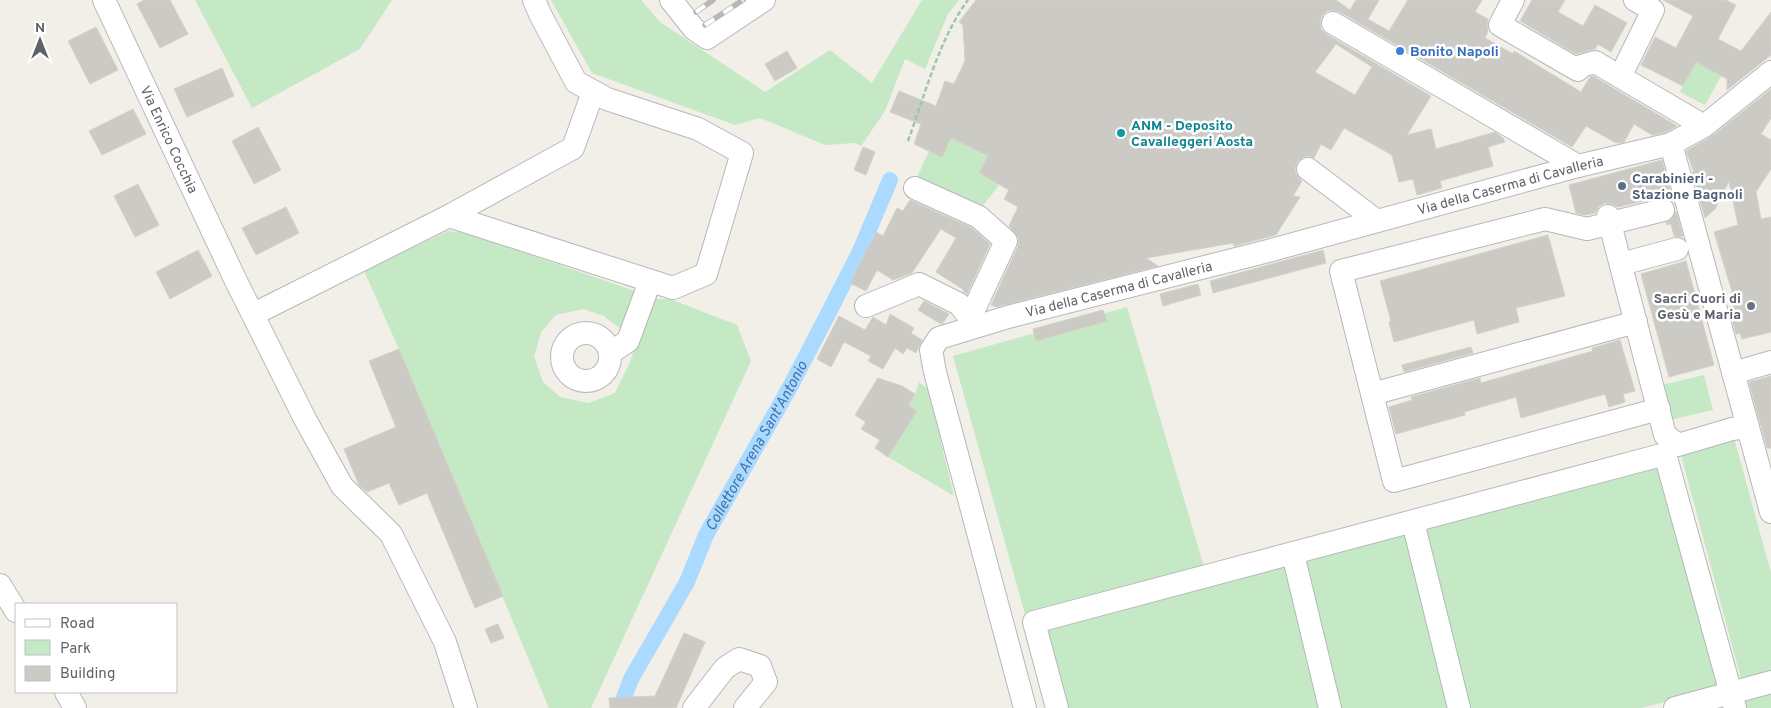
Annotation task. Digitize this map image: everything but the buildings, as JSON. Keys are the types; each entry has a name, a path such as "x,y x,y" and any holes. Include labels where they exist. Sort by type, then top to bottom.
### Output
{"street":[{"name":"Via Enrico Cocchia","path":"104,0 235,279 305,419 342,486 391,534 444,642 466,708"},
{"path":"449,216 673,288 706,274 742,153 698,129 607,99 576,82 534,0"},
{"path":"671,0 694,29 708,38 764,0"},
{"path":"1513,0 1500,26 1578,70 1581,66 1595,62 1704,126"},
{"path":"1626,65 1653,10 1635,0"},
{"path":"1333,24 1578,166"},
{"name":"Via della Caserma di Cavalleria","path":"1025,708 935,372 931,350 939,338 973,322 1268,251 1578,166 1671,144 1704,126 1771,72"},
{"path":"254,314 449,216 573,148 594,92"},
{"path":"1671,144 1771,512"},
{"path":"1308,169 1377,221"},
{"path":"866,306 919,284 959,304 973,322 1006,241 978,217 915,188"},
{"path":"1658,409 1394,481 1341,271 1545,220 1587,229 1609,220 1663,210"},
{"path":"1609,220 1666,435 1678,445 1732,429 1748,427"},
{"path":"1620,264 1677,249"},
{"path":"610,353 628,341 650,281"},
{"path":"1372,394 1636,322"},
{"path":"1733,373 1771,362"},
{"path":"1057,708 1034,622 1666,454 1733,700"},
{"path":"1413,522 1459,708"},
{"path":"1293,554 1330,708"},
{"path":"0,585 15,609"},
{"path":"694,708 725,668 740,659 760,666 766,682 745,708"},
{"path":"1675,708 1733,700 1771,682"},
{"path":"67,693 75,708"}],"path":[{"path":"908,140 956,15 968,0"}],"green space":[{"path":"195,0 392,0 360,49 252,108"},
{"path":"551,0 641,0 660,22 765,92 830,50 872,83 922,0 959,0 948,14 925,69 905,59 885,111 861,146 855,143 825,145 760,118 735,125 592,73"},
{"path":"1696,62 1721,76 1705,105 1680,92"},
{"path":"951,138 990,158 979,173 999,185 978,212 915,182 929,151 942,156"},
{"path":"448,231 467,233 638,292 626,333 604,316 584,309 556,315 541,332 534,357 543,382 560,397 589,403 615,393 630,362 645,318 656,299 670,299 737,325 751,361 591,708 549,708 399,349 364,271"},
{"path":"1127,307 1205,570 1026,618 953,356"},
{"path":"1704,375 1713,410 1670,420 1662,385"},
{"path":"919,382 928,389 954,496 888,457 917,411 908,405 915,394"},
{"path":"1734,438 1771,573 1771,671 1741,679 1680,451"},
{"path":"1662,467 1720,687 1642,708 1064,708 1044,628"},
{"path":"1771,693 1771,708 1746,708 1744,700"}],"waterway":[{"name":"Collettore Arena Sant'Antonio","path":"620,708 631,679 687,582 706,535 790,387 828,314 860,251 890,180"}],"railway":[{"path":"696,12 713,0"},
{"path":"705,25 743,0"}],"place":[{"name":"Bonito Napoli","path":"1400,51"},
{"name":"ANM - Deposito Cavalleggeri Aosta","path":"1121,133"},
{"name":"Carabinieri - Stazione Bagnoli","path":"1622,186"},
{"name":"Sacri Cuori di Gesù e Maria","path":"1751,306"}]}
